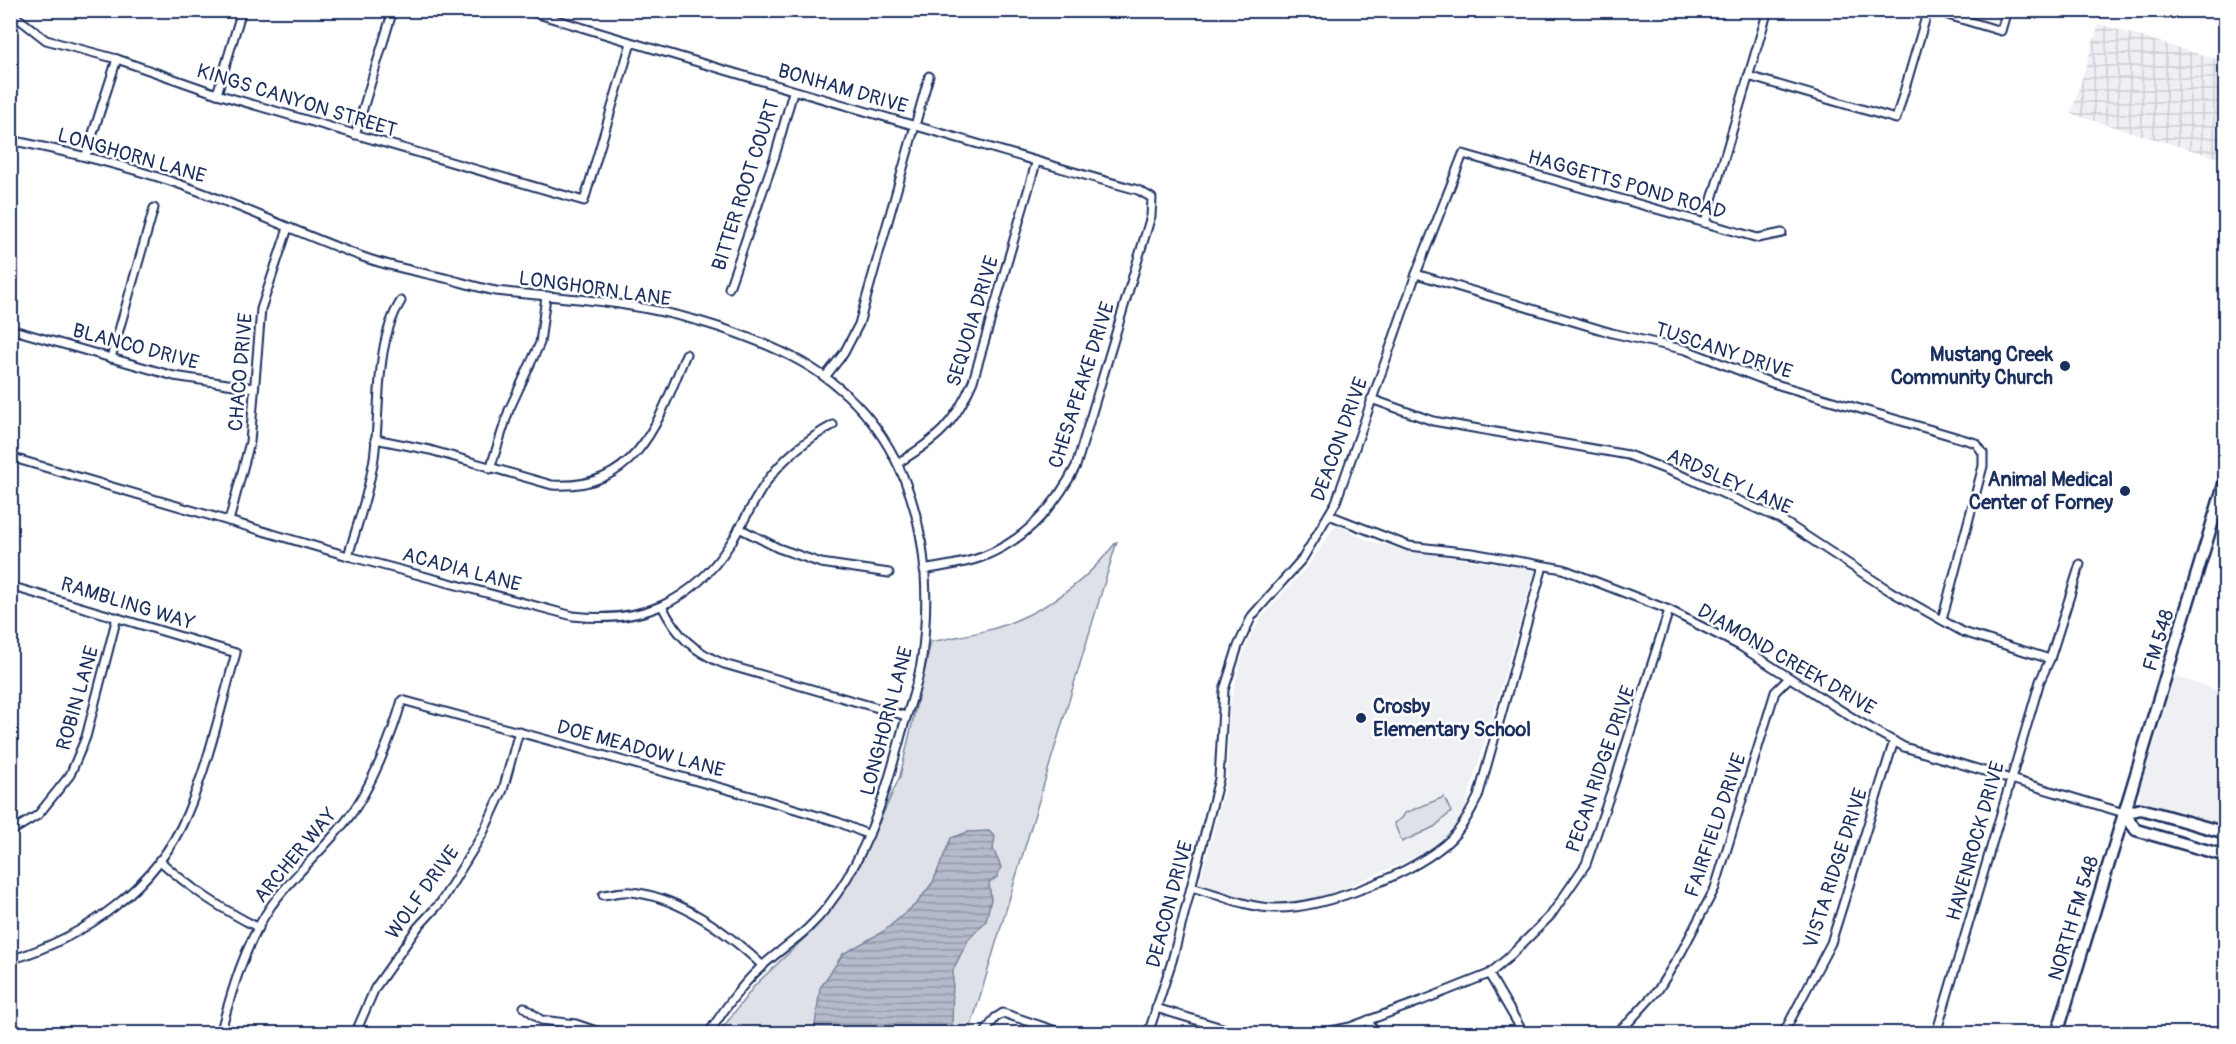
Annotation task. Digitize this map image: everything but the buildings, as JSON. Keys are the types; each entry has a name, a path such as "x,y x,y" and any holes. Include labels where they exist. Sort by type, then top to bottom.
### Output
{"main road":[{"name":"FM 548","path":"2124,813 2226,478"},
{"path":"2226,833 2141,809 2124,813 2136,830 2226,856"},
{"name":"NORTH FM 548","path":"2057,1034 2124,813"}],"street":[{"path":"217,94 242,10"},
{"path":"355,135 393,10"},
{"name":"BONHAM DRIVE","path":"525,10 793,92 917,126 1036,163 1138,190 1152,198"},
{"path":"1705,223 1768,10"},
{"path":"1748,76 1896,119 1930,10 2001,31 2007,10"},
{"name":"KINGS CANYON STREET","path":"10,12 46,40 117,59 217,94 584,201 631,43"},
{"path":"86,155 117,59"},
{"path":"825,377 844,353 859,324 930,76"},
{"name":"BITTER ROOT COURT","path":"729,288 776,156 793,92"},
{"name":"LONGHORN LANE","path":"10,140 86,155 167,180 229,202 367,259 491,290 627,305 701,323 779,350 825,377 866,414 898,462 914,505 921,539 926,600 922,660 886,793 869,835 846,881 810,927 763,966 735,996 708,1034"},
{"name":"HAGGETTS POND ROAD","path":"1463,154 1758,238 1782,233"},
{"name":"DEACON DRIVE","path":"1148,1034 1172,961 1219,779 1224,690 1238,646 1252,616 1303,558 1336,502 1416,274 1463,154"},
{"name":"SEQUOIA DRIVE","path":"898,462 942,433 964,401 973,381 1036,163"},
{"name":"CHESAPEAKE DRIVE","path":"924,570 982,557 1007,544 1047,513 1064,491 1076,466 1083,443 1151,216 1152,198"},
{"path":"111,358 154,208"},
{"name":"CHACO DRIVE","path":"229,521 248,450 263,301 288,228"},
{"name":"TUSCANY DRIVE","path":"1416,274 1612,333 1686,350 1772,383 1976,443 1983,453 1983,466 1942,620"},
{"path":"490,469 509,410 540,343 546,296"},
{"path":"348,556 367,492 375,439 384,342 393,313 400,301"},
{"name":"BLANCO DRIVE","path":"10,329 186,379 254,388"},
{"path":"375,439 430,450 533,481 570,486 593,480 615,471 636,455 659,420 686,354"},
{"name":"ARDSLEY LANE","path":"1371,399 1433,421 1628,456 1688,478 1780,519 1890,591 1963,632 2050,659"},
{"name":"ACADIA LANE","path":"10,457 348,556 573,616 612,617 650,611 674,601 703,578 717,563 770,478 802,444 833,425"},
{"name":"DIAMOND CREEK DRIVE","path":"1329,515 1409,546 1472,553 1563,569 1669,610 1740,646 1904,747 2124,813"},
{"path":"740,528 778,548 821,563 889,573"},
{"name":"HAVENROCK DRIVE","path":"1936,1034 2040,681 2050,659 2080,564"},
{"path":"1191,886 1272,908 1316,904 1387,878 1427,858 1450,840 1466,821 1478,797 1543,566"},
{"name":"RAMBLING WAY","path":"10,586 236,653 205,764 186,815 170,846 159,860"},
{"path":"662,606 680,636 698,651 718,662 906,716"},
{"name":"PECAN RIDGE DRIVE","path":"1317,1034 1350,1027 1489,974 1551,915 1586,864 1669,610"},
{"name":"ROBIN LANE","path":"10,832 38,815 70,776 86,737 117,617"},
{"name":"FAIRFIELD DRIVE","path":"1614,1034 1629,1022 1658,990 1682,951 1715,888 1775,692 1789,678"},
{"name":"DOE MEADOW LANE","path":"402,700 772,802 838,822 869,835"},
{"name":"ARCHER WAY","path":"220,1034 246,952 259,928 271,907 350,816 374,773 402,700"},
{"name":"WOLF DRIVE","path":"355,1034 375,988 418,927 441,902 482,836 503,789 519,732"},
{"name":"VISTA RIDGE DRIVE","path":"1783,1034 1831,944 1894,741"},
{"path":"10,960 41,951 102,918 144,880 159,860 187,885 220,908 259,928"},
{"path":"603,895 630,892 665,900 718,928 740,944 763,966"},
{"path":"1489,974 1524,1034"},
{"path":"524,1007 541,1020 576,1024 605,1034"},
{"path":"1156,1008 1242,1034"},
{"path":"984,1034 995,1018 1003,1014 1065,1034"},
{"path":"1368,1020 1375,1034"}],"shaded area":[{"path":"2099,24 2225,62 2225,160 2071,114"},
{"name":"Crosby Elementary School","path":"1335,526 1340,526 1367,540 1404,550 1535,570 1464,812 1449,834 1424,854 1325,896 1301,903 1285,905 1265,903 1199,886 1227,780 1230,704 1250,637 1262,617 1310,563"},
{"path":"1117,541 969,1033 718,1034 755,985 812,931 839,897 861,863 900,776 931,642 992,629 1042,607 1083,578"},
{"path":"2175,676 2225,693 2225,827 2140,800 2140,788"},
{"path":"1444,797 1451,812 1434,827 1402,842 1394,823 1405,813"}],"water":[{"path":"989,831 995,837 993,849 1001,867 997,877 989,883 991,899 986,921 968,940 953,970 952,1033 814,1033 820,988 843,954 884,931 917,903 933,882 951,838 968,832"}],"place":[{"name":"Mustang Creek Community Church","path":"2065,366"},
{"name":"Animal Medical Center of Forney","path":"2125,491"},
{"name":"Crosby Elementary School","path":"1361,718"}]}
